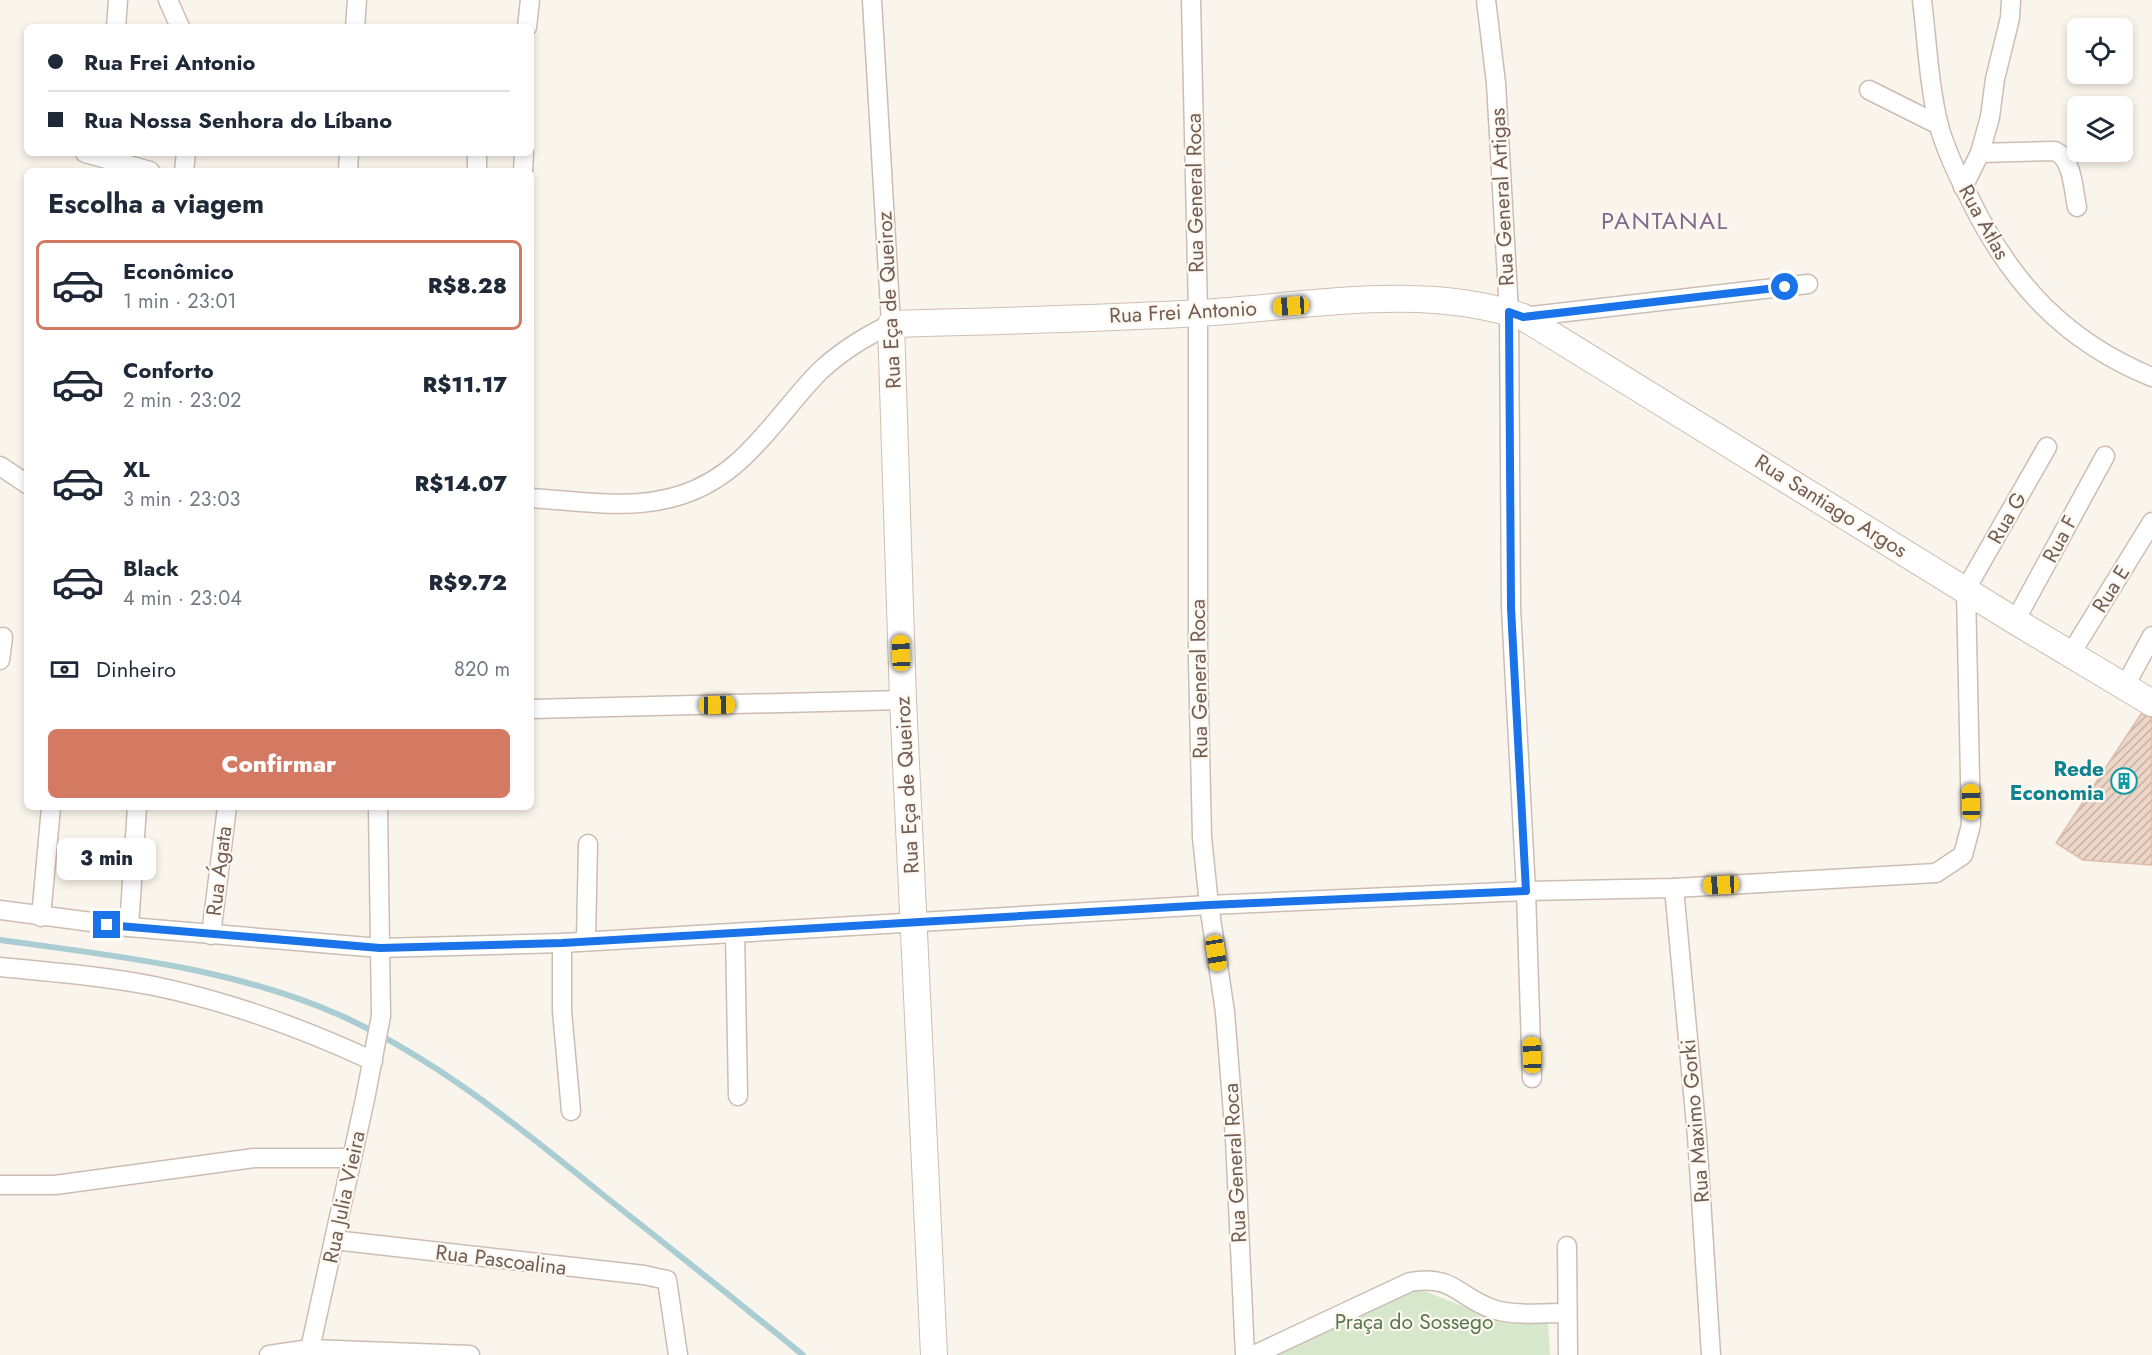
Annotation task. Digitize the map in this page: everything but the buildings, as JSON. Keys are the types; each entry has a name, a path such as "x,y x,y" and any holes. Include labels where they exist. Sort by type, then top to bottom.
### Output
{"street":[{"path":"117,24 118,0"},
{"path":"168,0 179,24"},
{"path":"355,24 357,0"},
{"path":"526,24 530,0"},
{"name":"Rua Eça de Queiroz","path":"872,0 891,324 903,700 934,1355"},
{"name":"Rua General Roca","path":"1191,0 1198,313 1198,660 1202,837 1209,905 1225,1012 1235,1138 1245,1355"},
{"name":"Rua General Artigas","path":"1486,0 1496,83 1516,314 1511,608 1526,891 1532,1078"},
{"name":"Rua Atlas","path":"1922,0 1939,125 1983,227 2014,274 2045,310 2094,349 2152,377"},
{"path":"1964,187 1980,153 1990,117 1995,79 2007,35 2011,0"},
{"path":"1869,90 1939,125"},
{"path":"1980,153 2055,151 2062,154 2067,161 2077,207"},
{"path":"96,156 139,168"},
{"name":"Rua Frei Antonio","path":"891,324 1198,313 1407,298 1462,303 1516,314 1808,284"},
{"name":"Rua Santiago Argos","path":"1516,314 2070,655 2152,703"},
{"path":"534,498 621,505 681,496 713,482 756,447 819,372 849,346 891,324"},
{"name":"Rua G","path":"1966,589 2048,447"},
{"name":"Rua F","path":"2015,621 2105,456"},
{"path":"0,466 24,482"},
{"name":"Rua E","path":"2070,655 2152,522"},
{"path":"0,910 129,927 380,948 562,943 1209,905 1526,891 1674,888 1936,873 1963,855 1971,825 1966,589"},
{"path":"2125,686 2152,636"},
{"path":"0,660 3,637"},
{"path":"534,709 903,700"},
{"path":"41,917 51,810"},
{"path":"129,927 138,810"},
{"name":"Rua Ágata","path":"211,935 227,810"},
{"path":"378,810 380,948"},
{"path":"586,940 588,844"},
{"name":"Rua Maximo Gorki","path":"1674,888 1697,1136 1712,1355"},
{"path":"735,933 738,1096"},
{"path":"562,943 562,1011 572,1111"},
{"name":"Rua Julia Vieira","path":"310,1349 375,1052 381,1016 380,948"},
{"path":"0,966 151,986 195,995 277,1019 375,1052"},
{"path":"0,1185 55,1185 254,1158 352,1158"},
{"name":"Rua Pascoalina","path":"334,1240 667,1280 678,1355"},
{"path":"1567,1246 1568,1355"},
{"path":"1254,1355 1410,1282 1431,1278 1444,1282 1480,1304 1497,1310 1567,1313"},
{"path":"269,1355 310,1349 470,1355"}],"green space":[{"name":"Praça do Sossego","path":"1414,1287 1475,1311 1548,1321 1550,1355 1268,1355"}],"waterway":[{"path":"0,940 131,958 218,975 303,1000 380,1035 448,1076 513,1123 803,1355"}],"place":[{"name":"Rede Economia","path":"2124,781"}],"district":[{"name":"PANTANAL","path":"1665,220"}],"route":[{"path":"107,925 380,948 562,943 1209,905 1526,891 1511,608 1509,312 1523,317 1785,287"}]}
